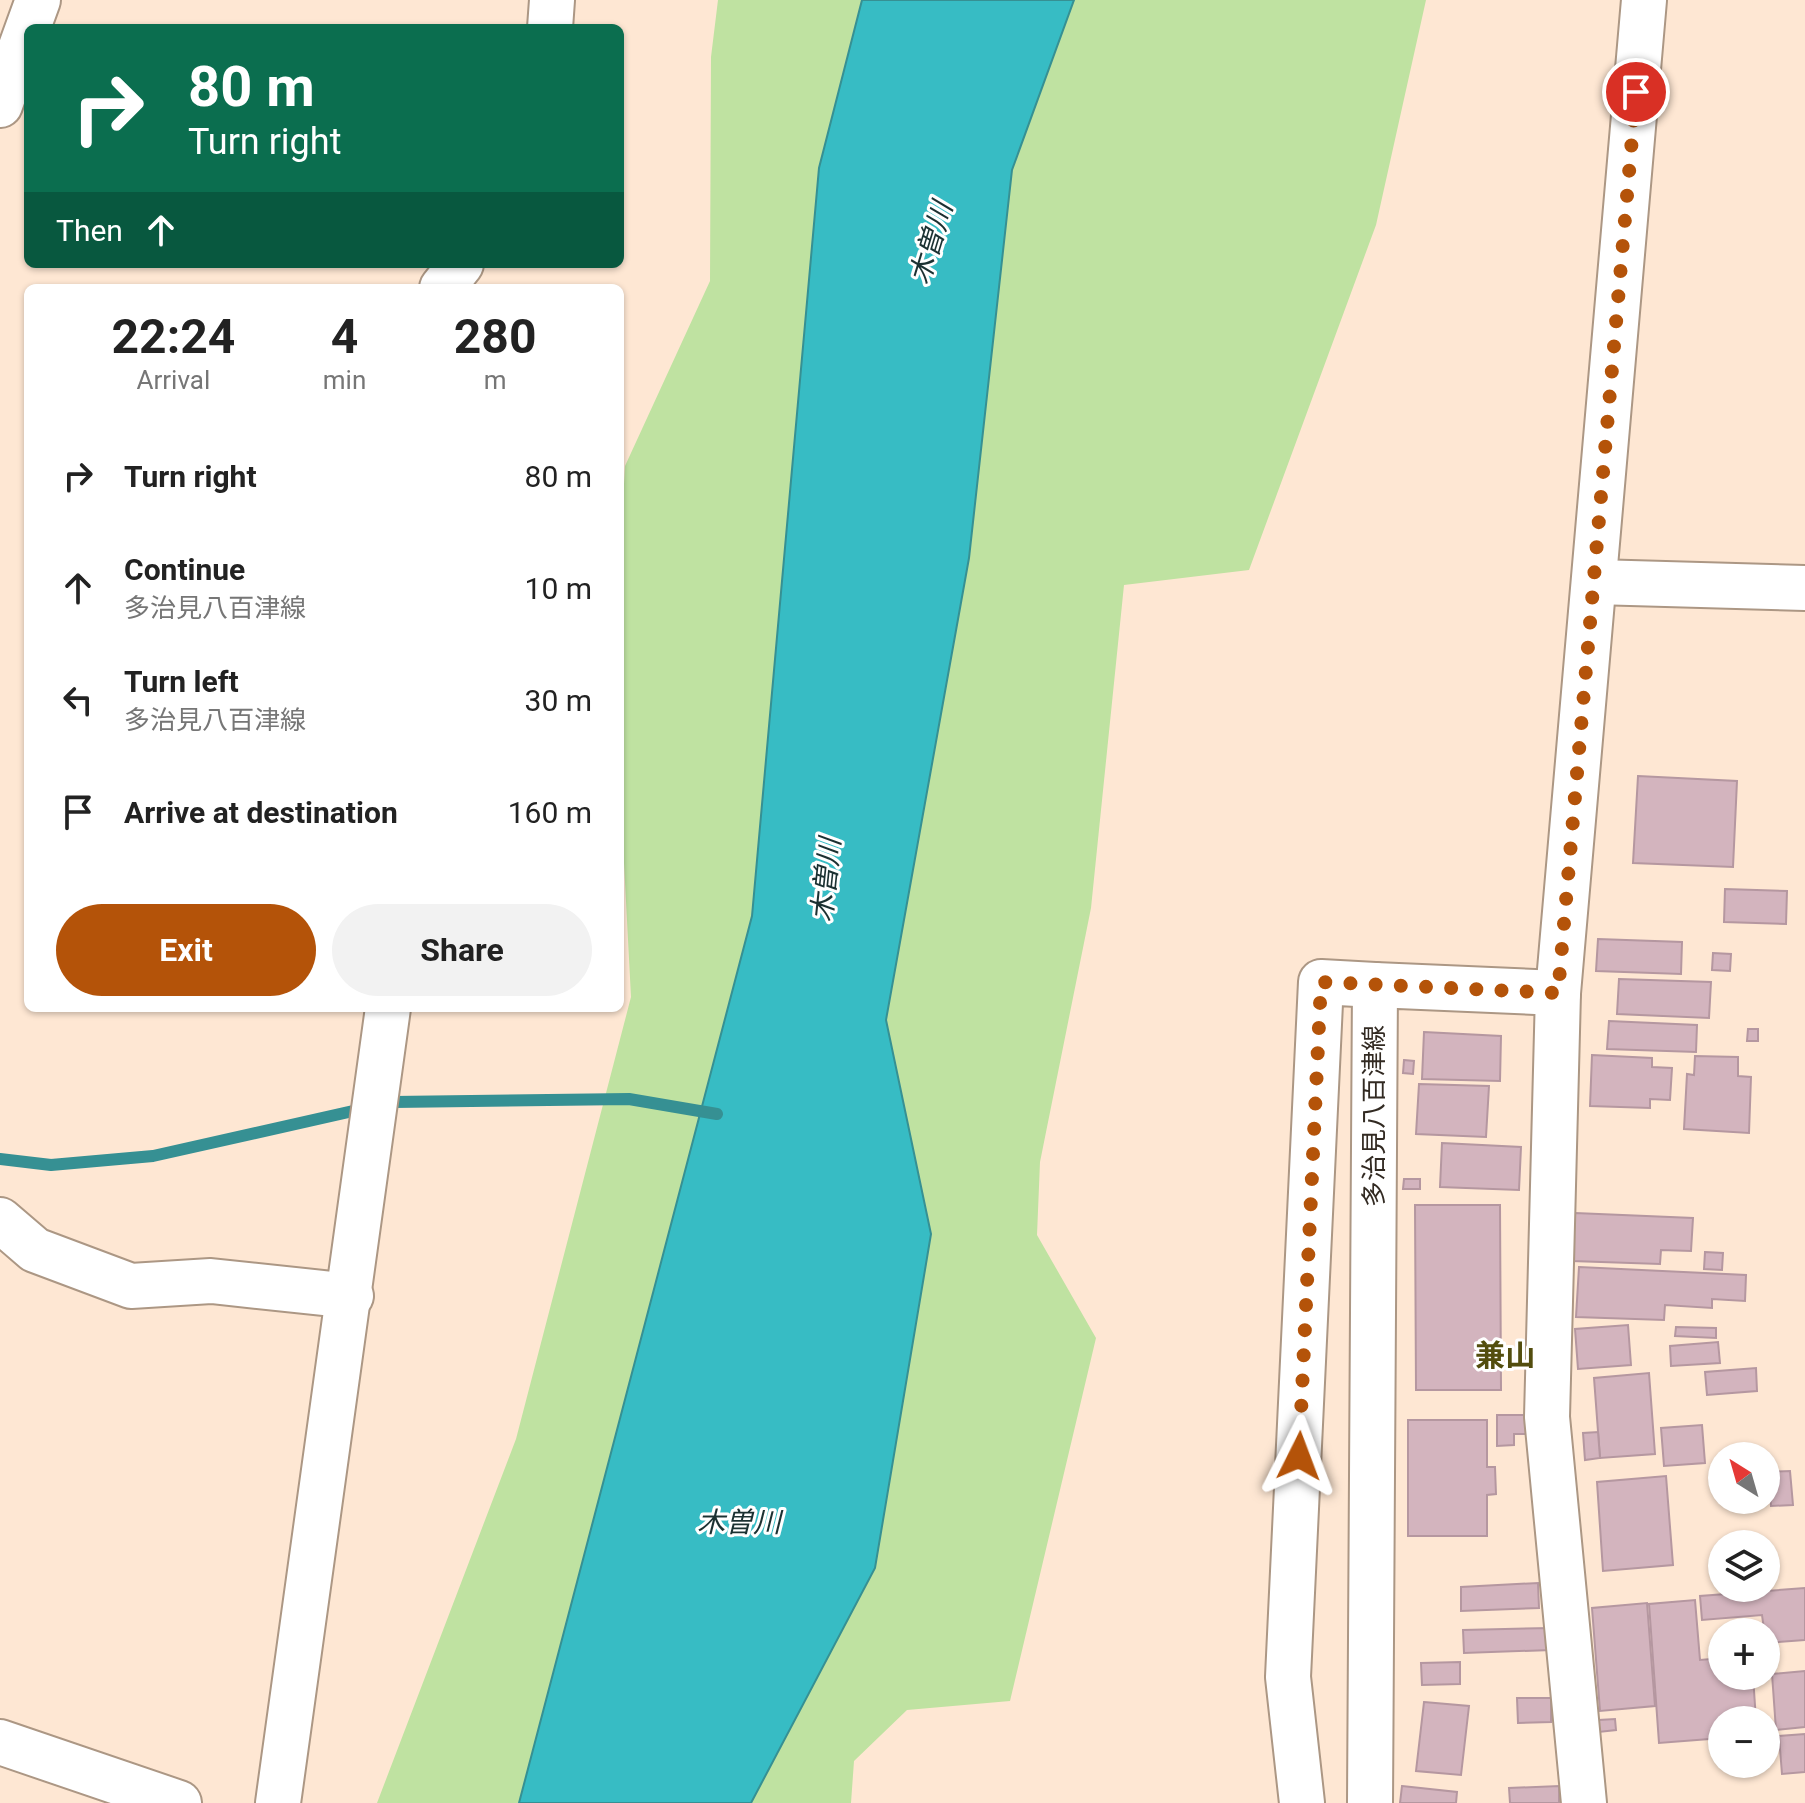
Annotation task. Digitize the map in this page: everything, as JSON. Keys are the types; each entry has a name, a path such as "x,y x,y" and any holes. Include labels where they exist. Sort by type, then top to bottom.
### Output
{"street":[{"path":"29,24 38,0"},
{"path":"550,24 552,0"},
{"path":"1584,1803 1547,1417 1558,993 1644,0"},
{"path":"0,105 24,39"},
{"path":"445,284 458,268"},
{"path":"1595,582 1805,588"},
{"path":"1302,1803 1288,1677 1321,982 1558,993"},
{"name":"多治見八百津線","path":"1370,1803 1375,985"},
{"path":"278,1803 351,1296 387,1012"},
{"path":"0,1220 35,1250 131,1286 211,1281 351,1296"},
{"path":"0,1742 179,1803"}],"green space":[{"path":"718,0 862,0 819,168 752,916 519,1803 377,1803 516,1439 631,997 624,863 625,466 710,281 711,57"},
{"path":"1074,0 1426,0 1376,225 1249,570 1124,585 1091,908 1040,1162 1037,1235 1096,1338 1010,1701 907,1710 854,1761 851,1803 751,1803 875,1568 931,1234 886,1020 969,558 1012,170"}],"water":[{"name":"木曽川","path":"862,0 1074,0 1012,170 969,558 886,1020 931,1234 875,1568 751,1803 519,1803 752,916 819,168"}],"building":[{"path":"1638,776 1737,781 1733,867 1633,863"},
{"path":"1725,889 1787,891 1786,924 1724,922"},
{"path":"1598,939 1682,942 1681,974 1596,971"},
{"path":"1713,953 1731,954 1730,971 1712,970"},
{"path":"1619,979 1711,982 1709,1018 1617,1014"},
{"path":"1609,1021 1697,1025 1696,1052 1607,1049"},
{"path":"1748,1029 1758,1029 1758,1041 1747,1041"},
{"path":"1424,1032 1501,1036 1500,1081 1422,1079"},
{"path":"1592,1055 1652,1058 1652,1067 1672,1068 1670,1100 1650,1099 1650,1108 1590,1106"},
{"path":"1695,1056 1738,1057 1738,1076 1751,1077 1749,1133 1684,1129 1687,1074 1694,1075"},
{"path":"1404,1060 1414,1061 1413,1074 1403,1073"},
{"path":"1419,1084 1489,1086 1486,1137 1416,1134"},
{"path":"1442,1143 1521,1147 1519,1190 1440,1187"},
{"path":"1404,1179 1420,1179 1420,1189 1403,1189"},
{"path":"1415,1205 1500,1205 1501,1390 1416,1390"},
{"path":"1575,1213 1693,1218 1691,1251 1661,1250 1660,1264 1572,1261"},
{"path":"1705,1252 1723,1253 1722,1270 1704,1269"},
{"path":"1579,1267 1746,1275 1745,1301 1712,1299 1712,1308 1665,1305 1664,1320 1576,1317"},
{"path":"1628,1325 1631,1365 1578,1369 1575,1329"},
{"path":"1676,1327 1716,1328 1716,1338 1675,1336"},
{"path":"1718,1342 1720,1363 1671,1366 1670,1346"},
{"path":"1756,1368 1757,1391 1707,1395 1705,1372"},
{"path":"1649,1373 1655,1454 1600,1458 1594,1378"},
{"path":"1497,1415 1526,1415 1526,1434 1514,1434 1514,1445 1497,1446"},
{"path":"1408,1420 1487,1420 1487,1467 1495,1467 1496,1494 1487,1495 1487,1536 1408,1536"},
{"path":"1702,1425 1705,1463 1664,1466 1661,1428"},
{"path":"1598,1432 1600,1458 1585,1460 1583,1433"},
{"path":"1780,1471 1790,1471 1793,1505 1780,1506"},
{"path":"1666,1476 1673,1565 1603,1571 1597,1482"},
{"path":"1538,1583 1539,1608 1461,1611 1461,1587"},
{"path":"1805,1588 1805,1640 1780,1642 1780,1618 1762,1618 1762,1615 1702,1620 1700,1596 1708,1595 1708,1602 1780,1602 1780,1590"},
{"path":"1695,1600 1700,1660 1708,1659 1708,1690 1754,1690 1755,1706 1708,1706 1708,1739 1659,1743 1649,1604"},
{"path":"1647,1603 1655,1706 1600,1711 1592,1608"},
{"path":"1550,1628 1551,1650 1464,1653 1463,1630"},
{"path":"1460,1662 1460,1684 1422,1685 1421,1663"},
{"path":"1805,1671 1805,1727 1780,1730 1780,1706 1774,1706 1773,1690 1780,1690 1780,1673"},
{"path":"1517,1698 1551,1698 1551,1722 1518,1723"},
{"path":"1424,1702 1469,1706 1461,1775 1416,1771"},
{"path":"1615,1719 1616,1730 1599,1732 1599,1720"},
{"path":"1805,1734 1805,1772 1782,1774 1780,1736"},
{"path":"1402,1786 1457,1792 1456,1803 1400,1803"},
{"path":"1559,1786 1559,1803 1510,1803 1509,1788"}],"waterway":[{"path":"0,1159 51,1165 153,1156 393,1102 629,1099 717,1114"}],"district":[{"name":"兼山","path":"1505,1355"}],"route":[{"path":"1299,1456 1321,982 1558,993 1636,92"}]}
